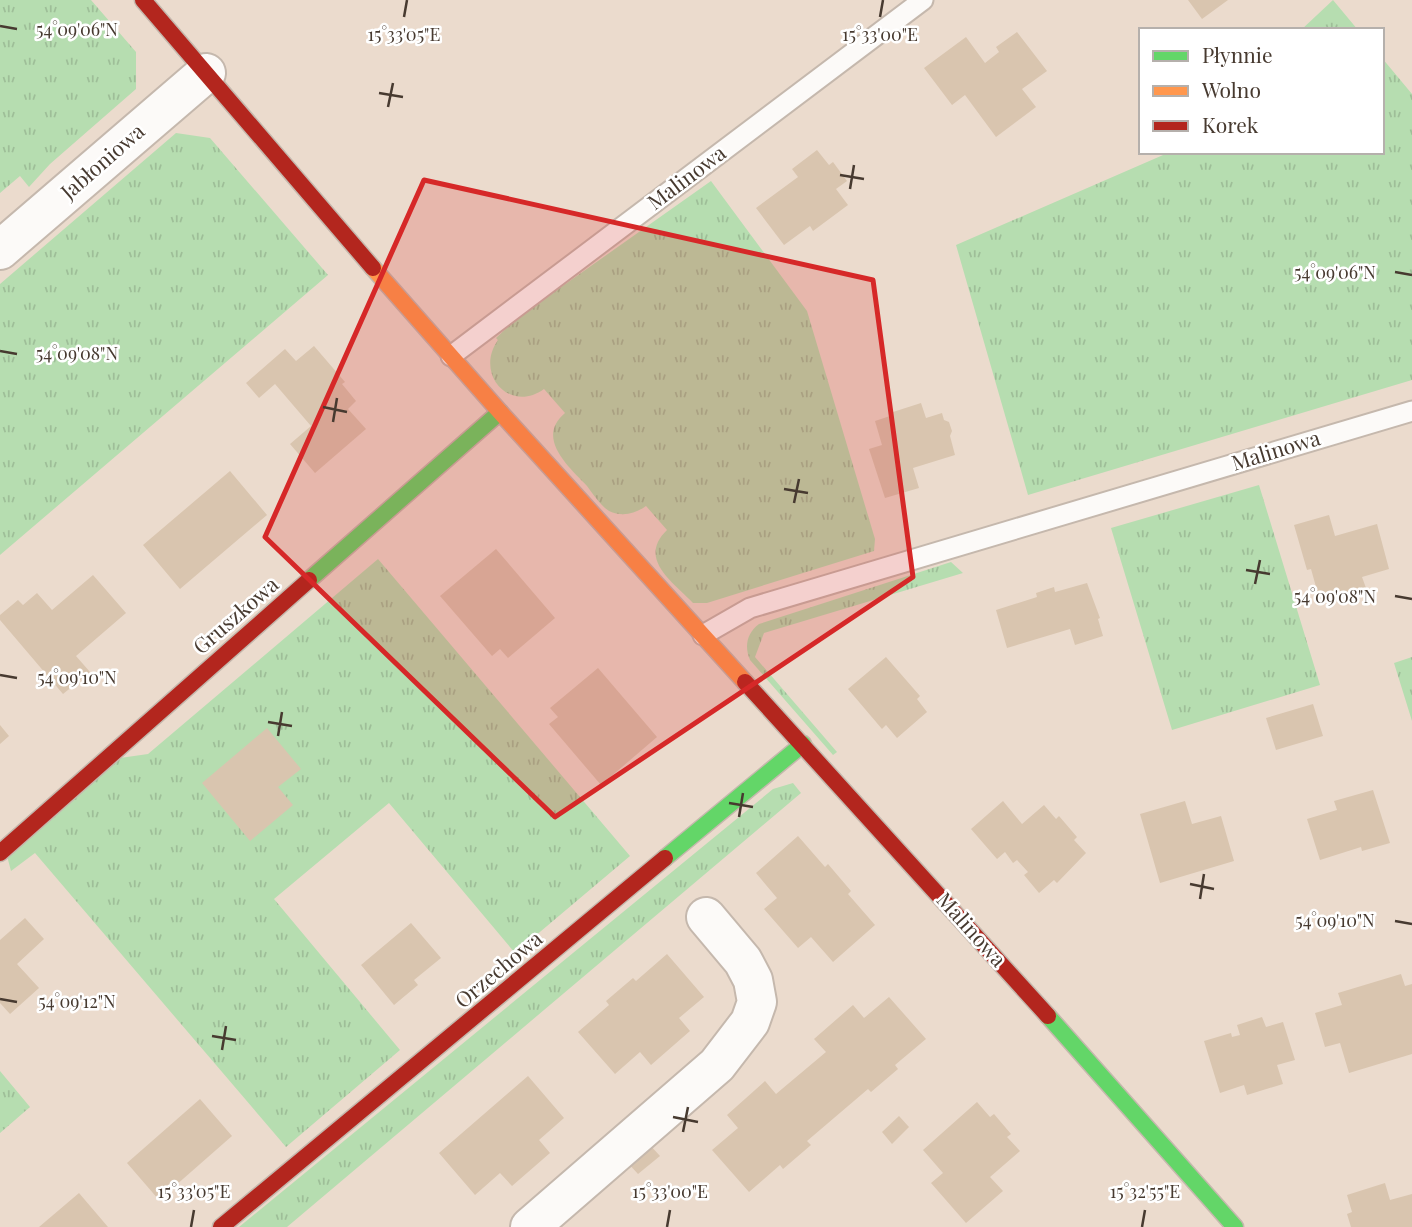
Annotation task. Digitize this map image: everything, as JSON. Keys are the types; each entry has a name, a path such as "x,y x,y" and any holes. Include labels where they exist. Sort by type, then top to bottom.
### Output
{"street":[{"name":"Malinowa","path":"143,0 500,412 1062,1031 1235,1227"},
{"name":"Jabłoniowa","path":"0,250 206,74"},
{"name":"Gruszkowa","path":"0,853 500,412"},
{"name":"Orzechowa","path":"221,1227 803,744"},
{"path":"530,1227 717,1065 750,1022 757,1002 753,980 743,961 706,917"}],"lane":[{"name":"Malinowa","path":"451,356 923,0"},
{"name":"Malinowa","path":"704,635 751,608 1412,411"}],"highlighted area":[{"path":"424,180 873,280 913,577 555,817 265,537"}],"green space":[{"path":"0,0 91,0 136,52 136,89 50,164 29,187 20,176 0,193"},
{"path":"1333,0 1356,28 1303,28"},
{"path":"1384,60 1412,94 1412,380 1028,495 956,245 1165,154 1384,154"},
{"path":"176,133 210,138 328,275 0,555 0,284"},
{"path":"711,181 807,311 875,539 874,551 707,603 693,603 668,578 657,560 659,541 667,530 646,506 633,513 624,514 614,513 603,506 558,452 553,432 565,413 544,389 519,397 508,393 499,387 490,366 498,340 496,338 516,319"},
{"path":"1259,485 1320,685 1172,730 1111,528"},
{"path":"378,559 630,856 515,953 389,803 274,899 400,1050 286,1147 35,853 11,871 7,856 120,758 148,754"},
{"path":"951,562 963,573 764,633 755,657 837,752 833,755 750,660 747,645 752,631 759,624"},
{"path":"1412,657 1412,721 1394,663"},
{"path":"793,783 801,793 287,1227 239,1227 773,789"},
{"path":"0,1071 30,1107 0,1133"}],"building":[{"path":"1188,0 1228,0 1202,19"},
{"path":"1017,32 1047,71 1022,89 1036,107 996,137 965,95 952,105 924,68 966,37 985,63 999,52 996,47"},
{"path":"817,150 829,165 833,162 847,181 836,189 848,205 813,231 810,226 784,245 756,208 798,177 792,169"},
{"path":"314,346 345,382 342,384 356,401 348,409 366,429 315,473 290,444 311,426 275,384 259,398 246,383 285,349 296,361"},
{"path":"921,403 926,418 942,413 944,420 949,422 955,455 913,468 919,488 885,498 869,449 882,445 875,421"},
{"path":"230,471 267,515 180,589 143,545"},
{"path":"1329,515 1335,536 1377,524 1389,569 1362,577 1366,588 1320,601 1311,569 1307,570 1294,525"},
{"path":"496,549 555,618 508,658 500,649 492,656 440,596"},
{"path":"93,575 126,613 76,656 90,672 63,694 0,620 0,615 18,600 23,605 37,593 52,610"},
{"path":"1087,583 1100,618 1098,619 1103,636 1075,645 1070,629 1007,648 996,610 1037,597 1036,593 1054,587 1055,592"},
{"path":"886,657 920,696 917,699 927,712 897,738 886,725 882,729 848,689"},
{"path":"598,668 657,737 601,785 549,724 558,717 550,708"},
{"path":"1313,704 1323,736 1276,750 1266,718"},
{"path":"0,725 9,736 0,744"},
{"path":"267,728 301,769 278,787 293,805 250,841 202,783"},
{"path":"1373,790 1390,843 1362,851 1361,847 1320,860 1307,819 1337,810 1334,801"},
{"path":"1003,801 1022,824 1044,805 1056,819 1059,816 1077,837 1074,840 1086,853 1057,883 1054,880 1039,893 1024,875 1028,872 1017,860 1013,863 1005,852 997,859 971,829"},
{"path":"1185,801 1192,824 1221,816 1234,861 1160,883 1140,814"},
{"path":"798,836 825,867 828,864 851,891 848,894 875,925 833,962 811,937 798,948 764,909 777,898 756,873"},
{"path":"25,918 44,939 17,964 39,988 10,1014 0,1003 0,940"},
{"path":"411,923 441,958 414,980 418,985 394,1005 361,965"},
{"path":"667,954 704,997 679,1018 690,1031 651,1065 640,1052 615,1074 578,1032 609,1005 606,1001 633,978 636,981"},
{"path":"1401,974 1405,986 1412,984 1412,1054 1349,1073 1340,1043 1325,1047 1315,1013 1342,1005 1338,993"},
{"path":"889,997 926,1039 895,1065 898,1069 871,1092 868,1089 807,1141 811,1145 783,1169 780,1165 749,1192 712,1150 738,1128 727,1115 765,1081 776,1094 826,1052 814,1039 853,1005 864,1018"},
{"path":"1262,1017 1266,1027 1283,1022 1295,1060 1277,1065 1283,1084 1247,1095 1244,1085 1220,1093 1204,1041 1231,1033 1232,1037 1240,1035 1237,1025"},
{"path":"528,1076 564,1118 539,1140 550,1153 512,1186 500,1173 475,1195 439,1153"},
{"path":"200,1099 232,1136 159,1200 127,1163"},
{"path":"977,1102 990,1117 994,1114 1011,1134 1007,1137 1020,1151 990,1177 1003,1191 966,1223 931,1183 943,1173 923,1150"},
{"path":"899,1116 909,1127 892,1144 882,1132"},
{"path":"649,1144 660,1156 638,1174 627,1162"},
{"path":"1385,1183 1390,1200 1412,1194 1412,1227 1351,1227 1347,1214 1352,1212 1347,1195"},
{"path":"79,1193 108,1227 39,1227"}],"traffic: fast":[{"path":"309,580 500,412"},
{"path":"665,858 803,744"},
{"path":"1048,1016 1235,1227"}],"traffic: slow":[{"path":"373,268 745,682"}],"traffic: jam":[{"path":"143,0 373,268"},
{"path":"0,853 309,580"},
{"path":"745,682 1048,1016"},
{"path":"221,1227 665,858"}]}
